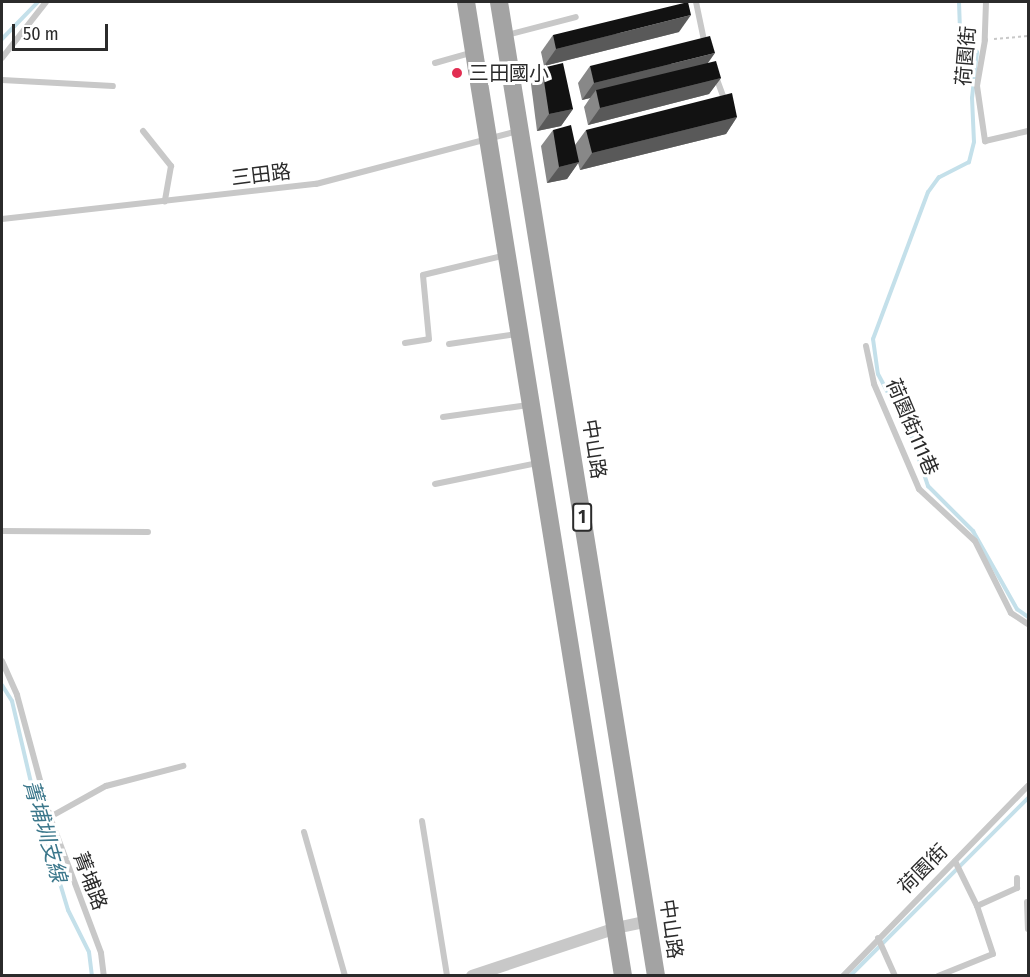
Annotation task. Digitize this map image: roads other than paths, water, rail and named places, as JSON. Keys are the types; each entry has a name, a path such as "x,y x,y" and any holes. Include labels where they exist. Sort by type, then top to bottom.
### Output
{"main road":[{"name":"1","path":"466,2 623,975"},
{"name":"中山路","path":"499,2 656,975"}],"street":[{"path":"472,975 616,927 648,921"}],"lane":[{"path":"2,58 46,2"},
{"path":"696,2 708,57"},
{"name":"荷園街","path":"986,2 985,40 977,86 986,141 1029,131"},
{"path":"505,36 576,17"},
{"path":"435,63 475,52"},
{"path":"712,68 724,99"},
{"path":"2,80 113,86"},
{"path":"143,131 171,166 165,201"},
{"name":"三田路","path":"2,219 316,184 519,131"},
{"path":"405,342 429,339 423,275 507,255"},
{"path":"449,344 520,334"},
{"name":"荷園街111巷","path":"866,346 874,384 919,489 975,541 1011,613 1029,624"},
{"path":"443,417 531,404"},
{"path":"435,484 540,462"},
{"path":"2,531 148,532"},
{"name":"菁埔路","path":"2,661 17,695 50,818 101,953 104,975"},
{"path":"50,818 106,786 183,766"},
{"name":"荷園街","path":"843,975 1029,786"},
{"path":"422,821 447,975"},
{"path":"304,832 345,975"},
{"path":"938,975 993,954 977,906 955,861"},
{"path":"977,906 1017,888 1017,878"},
{"path":"1027,902 1029,928"},
{"path":"878,938 895,975"}],"waterway":[{"name":"菁埔圳支線","path":"2,39 38,2"},
{"path":"959,2 960,28 977,52 972,98 974,142 969,162 939,177 928,192 873,339 878,374 912,438 928,486 973,531 1017,609 1028,617"},
{"name":"菁埔圳支線","path":"2,685 12,701 35,800 68,910 89,952 92,976"},
{"path":"850,976 1028,798"}],"place":[{"name":"三田國小","path":"457,73"}]}
